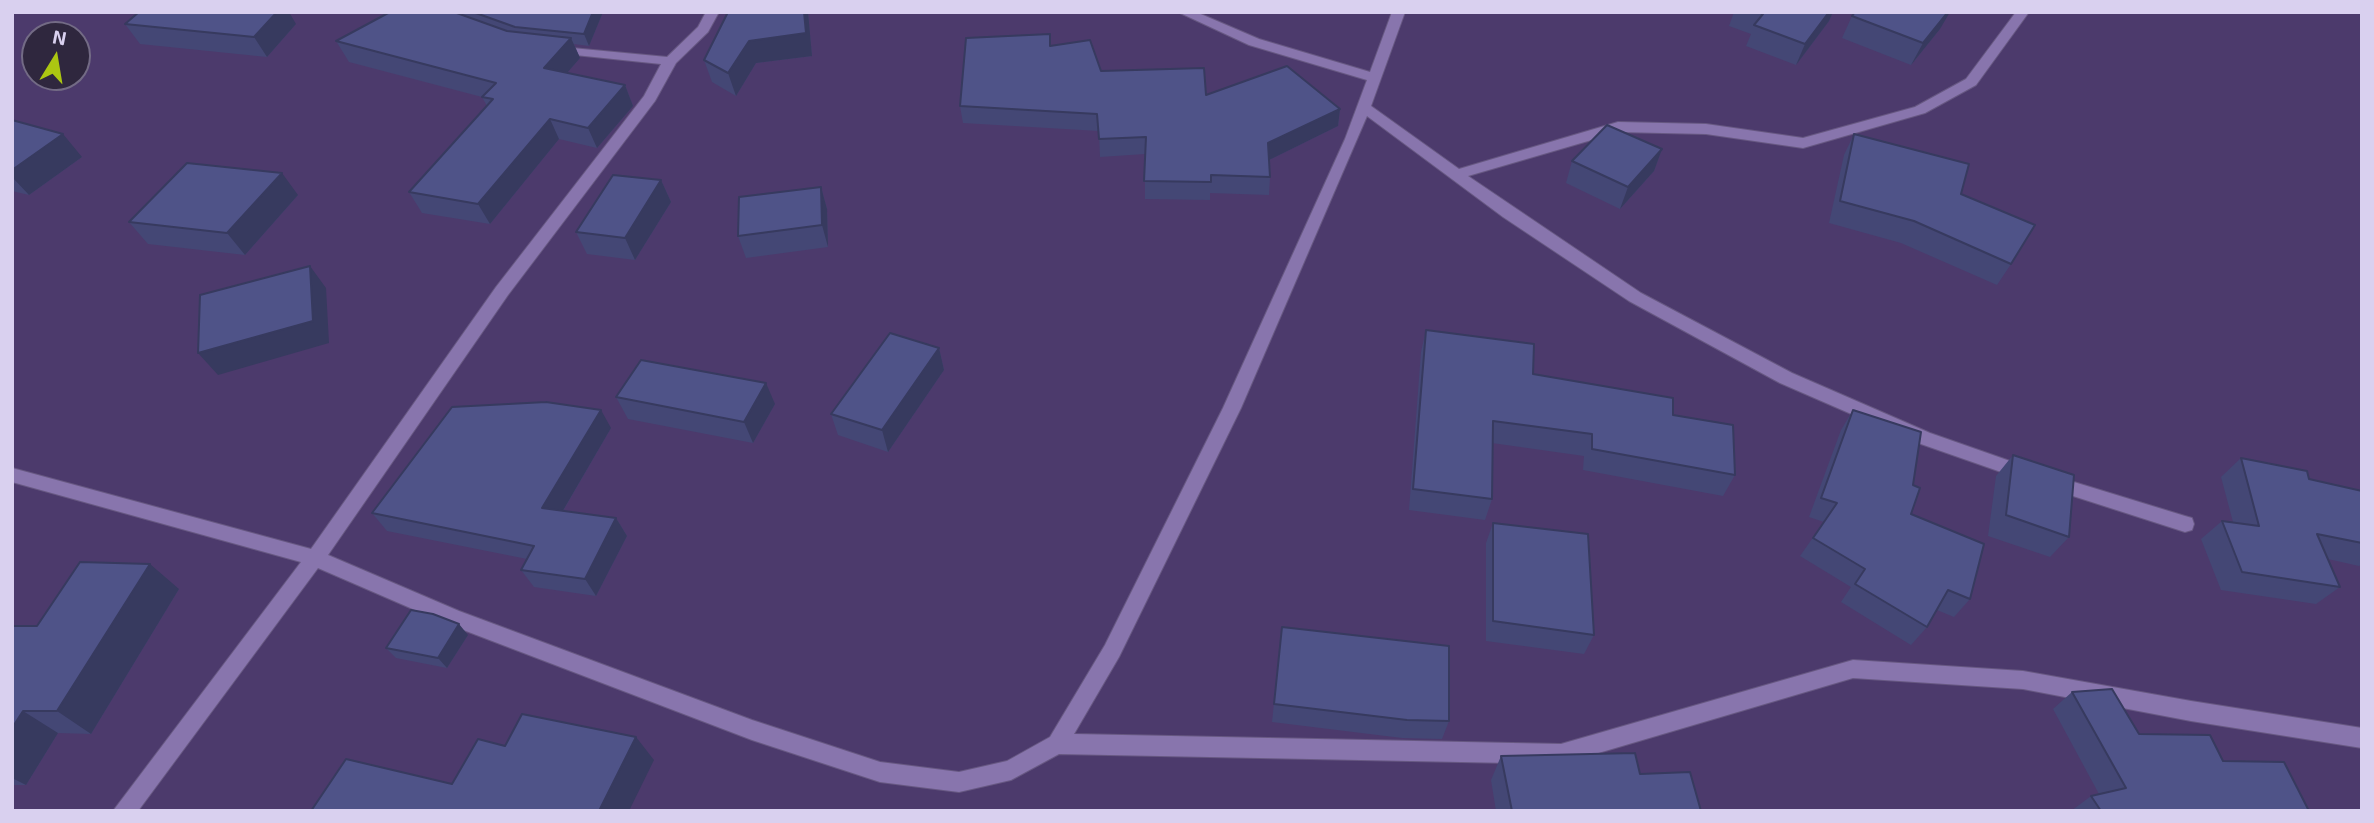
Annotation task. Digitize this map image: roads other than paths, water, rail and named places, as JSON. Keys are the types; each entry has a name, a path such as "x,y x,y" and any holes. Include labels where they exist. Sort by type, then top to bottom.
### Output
{"street":[{"path":"124,811 315,558 502,291 650,98 670,61 702,29 713,12"},
{"path":"1184,12 1254,42 1375,78"},
{"path":"12,475 315,558 452,617 752,730 880,772 959,782 1011,771 1057,744 1112,651 1232,408 1364,107 1399,12"},
{"path":"1456,175 1618,127 1706,129 1803,143 1920,110 1971,82 2023,12"},
{"path":"546,48 670,61"},
{"path":"1364,107 1456,175 1635,297 1786,378 1924,438 2079,492 2185,524"},
{"path":"1057,744 1561,754 1853,668 2023,680 2191,711 2362,738"}]}
